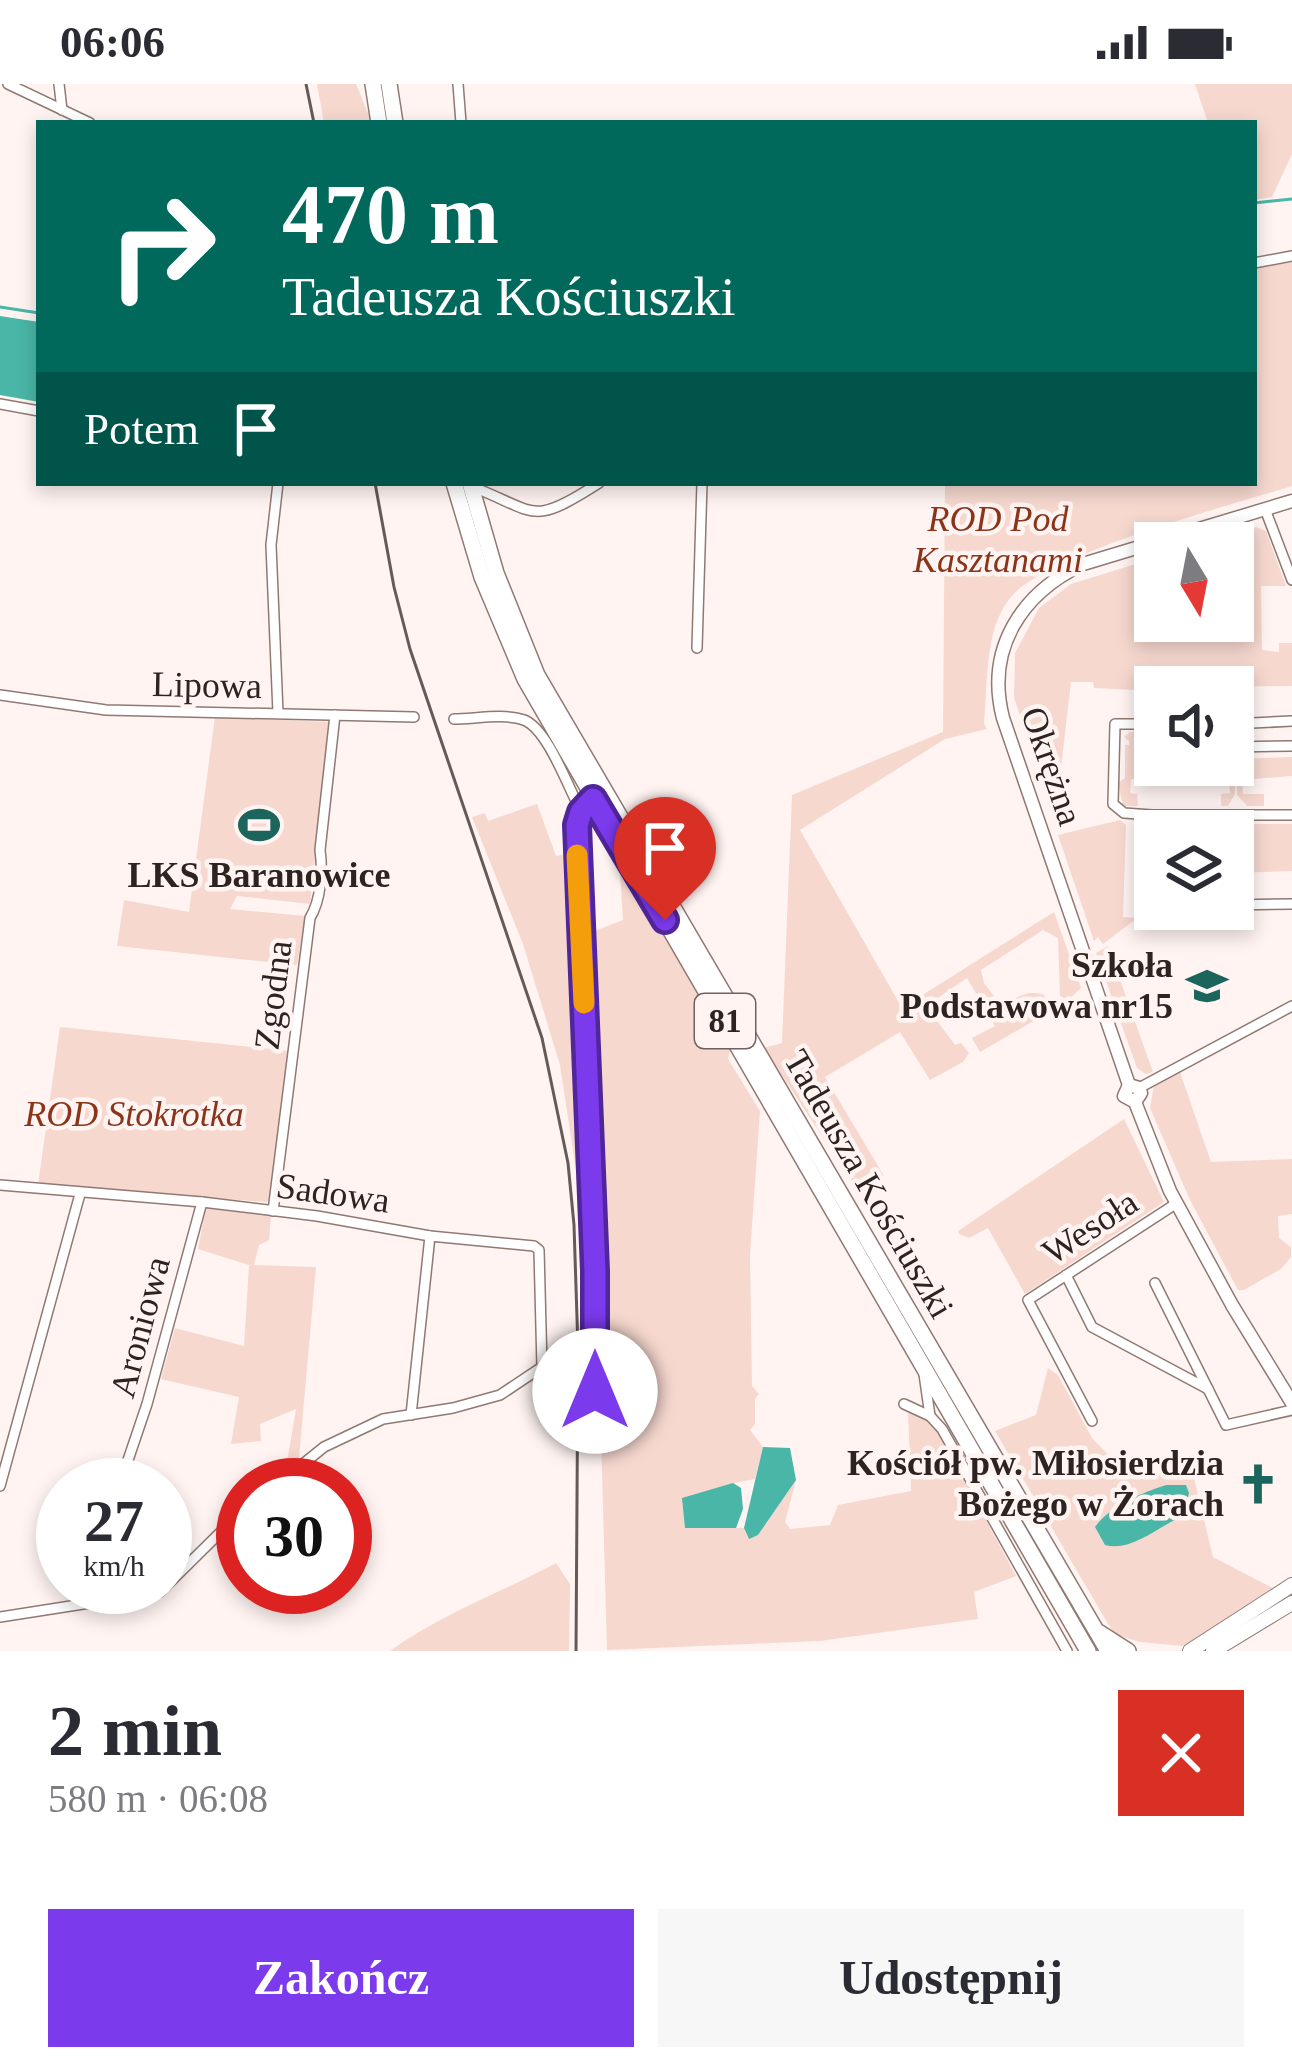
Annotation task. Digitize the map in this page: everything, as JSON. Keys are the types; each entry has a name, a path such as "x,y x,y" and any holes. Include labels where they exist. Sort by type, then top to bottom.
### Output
{"main road":[{"path":"373,84 379,120"},
{"path":"389,84 395,120"},
{"name":"Tadeusza Kościuszki","path":"464,486 482,578 507,641 587,805 923,1362 1088,1651"},
{"name":"Tadeusza Kościuszki","path":"465,486 537,675 1108,1651"},
{"path":"1190,1651 1292,1585"},
{"path":"1213,1651 1292,1603"},
{"path":"1096,1630 1128,1651"}],"street":[{"path":"8,84 84,120"},
{"path":"59,84 62,110"},
{"path":"458,84 460,120"},
{"path":"1257,262 1292,256"},
{"path":"0,404 36,410"},
{"path":"278,486 271,529 278,713"},
{"path":"469,486 530,513 550,511 594,486"},
{"path":"697,648 702,486"},
{"name":"Okrężna","path":"1292,501 1083,564 1054,578 1028,600 1014,620 1000,658 998,694 1134,1092 1177,1203 1292,1406"},
{"path":"1265,509 1292,580"},
{"name":"Lipowa","path":"0,695 106,710 414,717"},
{"name":"Zgodna","path":"273,1211 310,918 316,909 322,864 335,715"},
{"path":"454,719 518,718 530,723 587,805 577,843 595,1271 595,1391"},
{"path":"1254,723 1292,721"},
{"path":"1134,724 1115,724 1113,804 1134,814"},
{"path":"1254,747 1292,746"},
{"path":"1254,815 1292,815"},
{"path":"1254,904 1292,904"},
{"path":"1134,1092 1292,1006"},
{"name":"Sadowa","path":"0,1185 202,1202 430,1236 534,1246 538,1250 542,1367 500,1395 411,1415"},
{"path":"0,1486 80,1194"},
{"name":"Aroniowa","path":"129,1458 202,1202"},
{"name":"Wesoła","path":"1092,1421 1028,1300 1177,1203"},
{"path":"310,1458 383,1418 411,1415 430,1236"},
{"path":"1066,1275 1092,1327 1208,1389"},
{"path":"1155,1283 1226,1425 1292,1406"},
{"path":"923,1362 930,1416"},
{"path":"925,1392 904,1404 930,1416 942,1429 1067,1651"},
{"path":"0,1617 160,1592 216,1537"}],"green space":[{"path":"317,84 356,84 371,120 323,120"},
{"path":"1195,84 1292,84 1292,154 1272,197 1257,200 1257,120 1207,120"},
{"name":"ROD Pod Kasztanami","path":"1292,262 1292,486 1177,522 1134,522 1134,536 1030,581 1010,598 991,641 987,729 945,739 800,830 902,1008 1054,912 1081,988 1068,1000 1060,996 1058,938 1043,930 981,970 984,983 1002,1007 1022,995 1038,993 1044,995 1051,1011 980,1052 972,1038 995,1026 967,978 926,1006 955,1045 961,1043 969,1053 963,1062 930,1080 900,1032 825,1077 884,1176 857,1189 764,1048 782,1043 792,795 943,732 945,486 1257,486 1257,268"},
{"path":"1254,528 1266,531 1286,586 1261,586 1262,650 1279,652 1279,643 1292,643 1292,686 1254,686 1254,666 1134,666 1134,690 1071,682 1055,819 1014,698 1015,653 1039,608 1071,584 1134,564 1134,642 1254,642"},
{"path":"215,717 330,722 310,904 237,896 230,909 305,916 297,965 117,946 124,900 189,912"},
{"path":"1134,732 1130,793 1137,794 1138,806 1123,806 1118,783 1125,778 1129,741 1124,737"},
{"path":"1292,757 1292,776 1254,779 1254,758"},
{"path":"1230,786 1235,786 1228,806 1221,806 1221,794 1230,793"},
{"path":"1237,786 1242,786 1243,794 1264,794 1264,806 1247,806 1237,795"},
{"path":"537,804 556,856 572,853 583,1216 560,1065 523,944 472,817 485,813 488,821"},
{"path":"1120,820 1126,825 1123,917 1134,920 1103,944 1098,937 1094,941 1058,835"},
{"path":"1254,824 1292,824 1292,871 1254,872"},
{"path":"619,857 731,1047 728,1059 760,1111 750,1255 752,1386 759,1394 750,1430 763,1447 755,1479 733,1483 685,1527 744,1528 748,1538 758,1535 796,1480 785,1522 790,1529 830,1525 838,1505 911,1491 908,1411 935,1425 1016,1576 974,1592 978,1619 820,1641 607,1650 587,934 623,920"},
{"path":"1108,946 1153,1072 1146,1074 1137,1068 1096,953"},
{"name":"ROD Stokrotka","path":"60,1027 290,1051 272,1196 267,1202 38,1185"},
{"path":"1180,1072 1211,1162 1292,1159 1292,1214 1278,1216 1279,1238 1291,1247 1291,1257 1281,1269 1244,1290 1238,1290 1190,1200 1150,1108 1154,1085"},
{"path":"1124,1119 1164,1202 1025,1294 988,1228 969,1238 959,1234 958,1231"},
{"path":"206,1207 271,1216 269,1240 259,1245 254,1265 316,1267 299,1458 288,1458 296,1409 260,1424 261,1441 231,1444 239,1397 161,1379 175,1328 244,1346 249,1265 198,1249"},
{"path":"1048,1368 1058,1375 1092,1438 1129,1476 1191,1466 1213,1557 1278,1591 1183,1646 1114,1634 995,1431 1036,1415"},
{"path":"556,1563 570,1584 569,1651 390,1651 450,1615"}],"water":[{"path":"0,316 36,322 36,401 0,395"},
{"path":"763,1447 790,1448 796,1480 758,1535 749,1539 744,1528"},
{"path":"733,1483 741,1488 743,1509 736,1528 685,1528 682,1498"},
{"path":"1166,1485 1186,1485 1189,1493 1183,1516 1135,1542 1105,1545 1095,1527 1101,1520 1127,1501"}],"waterway":[{"path":"1257,203 1292,199"},
{"path":"0,307 36,313"}],"railway":[{"path":"306,84 313,120"},
{"path":"376,486 410,649 542,1038 568,1163 578,1349 576,1651"}],"slow traffic":[{"path":"577,855 584,1003"}],"place":[{"name":"LKS Baranowice","path":"259,825"},
{"name":"Szkoła Podstawowa nr15","path":"1207,986"},
{"name":"Kościół pw. Miłosierdzia Bożego w Żorach","path":"1258,1484"}],"route":[{"path":"595,1391 595,1271 577,825 593,799 665,920"}]}
